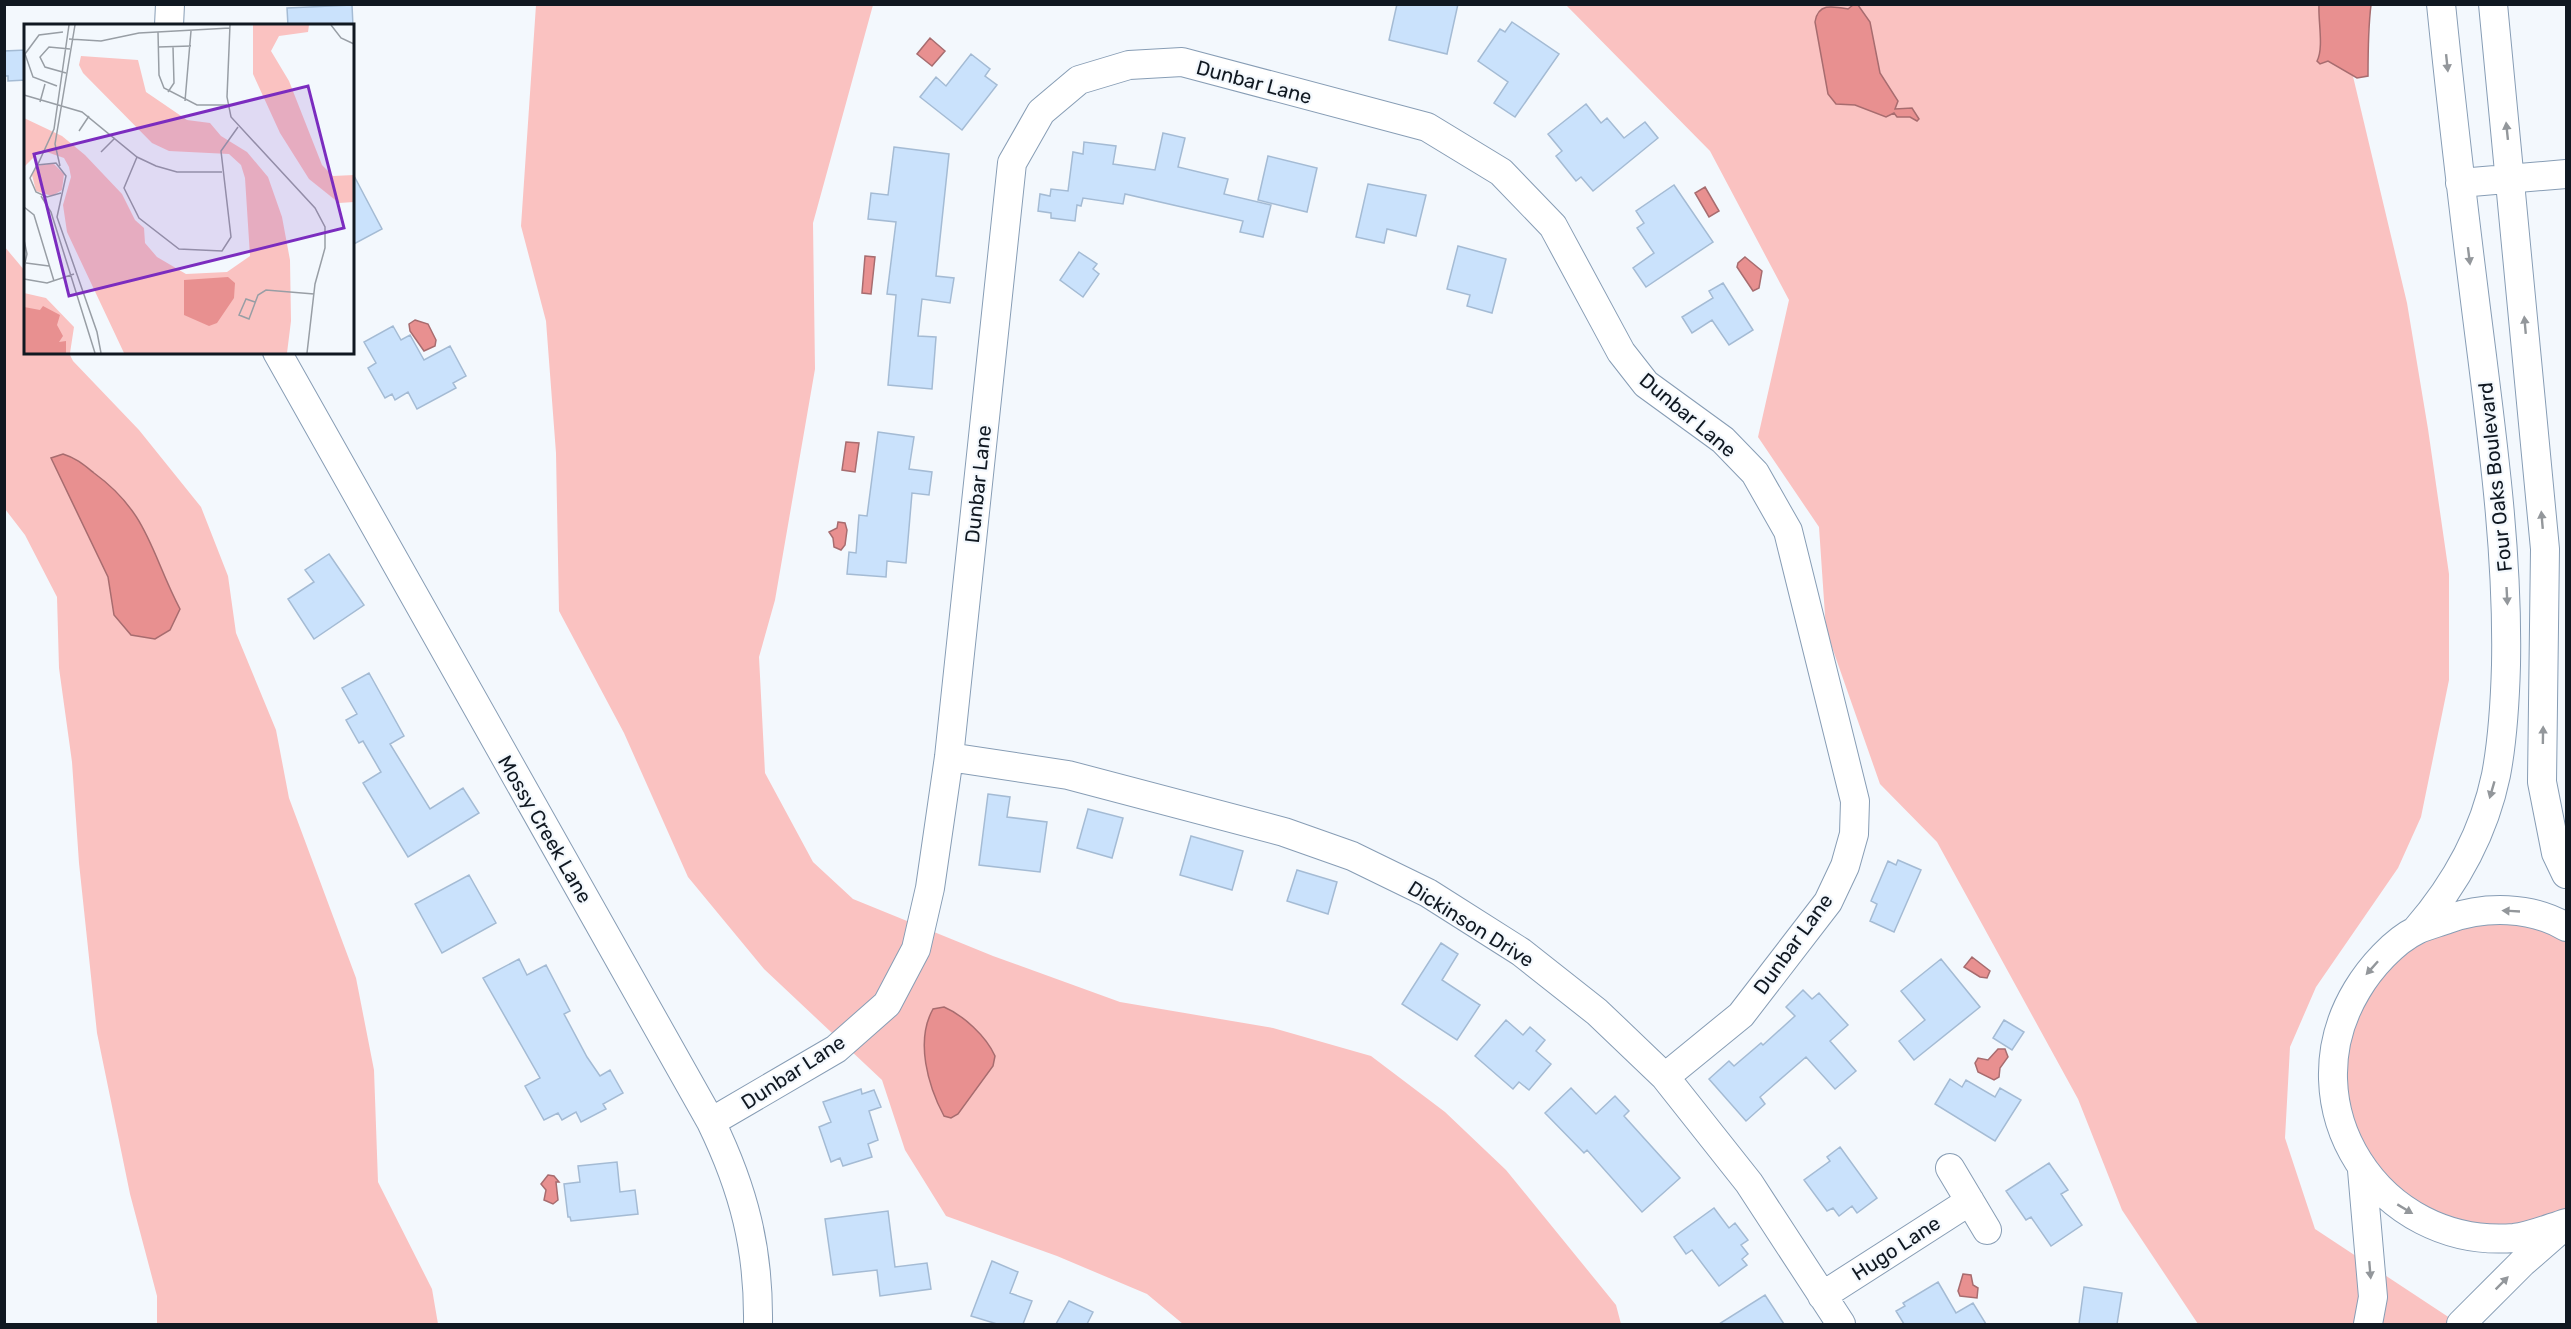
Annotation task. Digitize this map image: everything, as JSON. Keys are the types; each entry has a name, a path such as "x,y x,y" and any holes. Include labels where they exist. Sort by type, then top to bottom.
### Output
{"street":[{"path":"169,24 170,4"},
{"name":"Four Oaks Boulevard","path":"2416,930 2442,900 2478,837 2496,776 2504,724 2507,605 2501,506 2460,183 2442,4"},
{"name":"Four Oaks Boulevard","path":"2493,4 2512,179 2545,549 2542,782 2556,853 2566,874"},
{"name":"Dunbar Lane","path":"711,1122 836,1049 888,1004 916,949 924,922 949,757 1012,164 1041,112 1079,80 1128,64 1182,62 1427,127 1501,172 1554,226 1621,352 1646,384 1723,440 1755,473 1788,531 1855,801 1854,834 1845,866 1828,902 1741,1015 1665,1077"},
{"path":"2460,183 2566,174"},
{"name":"Mossy Creek Lane","path":"278,354 711,1122 731,1166 749,1222 757,1281 758,1324"},
{"name":"Dickinson Drive","path":"949,757 1068,775 1284,832 1352,856 1428,893 1521,952 1598,1012 1665,1077 1749,1183 1841,1324"},
{"path":"2566,927 2553,919 2515,910 2470,912 2416,930 2370,968 2343,1012 2331,1068 2335,1107 2350,1150 2362,1170 2394,1203 2432,1225 2473,1237 2515,1238 2566,1224"},
{"path":"1950,1168 1987,1230"},
{"path":"2362,1170 2373,1297 2368,1324"},
{"name":"Hugo Lane","path":"1822,1296 1970,1201"},
{"path":"2461,1324 2522,1263 2566,1224"}],"shaded area":[{"path":"536,5 873,5 813,223 815,369 775,600 759,657 765,773 813,862 853,899 993,956 1120,1002 1273,1028 1371,1056 1445,1112 1506,1170 1616,1305 1621,1324 1183,1324 1147,1294 1057,1256 946,1216 905,1150 882,1080 764,969 688,877 624,733 559,611 556,453 546,321 521,226"},
{"path":"1566,5 2336,5 2407,303 2449,574 2449,680 2421,817 2398,868 2316,987 2290,1047 2285,1138 2315,1229 2459,1324 2198,1324 2122,1210 2078,1099 1937,842 1880,784 1826,630 1819,527 1758,437 1789,300 1710,151"},
{"path":"1853,5 1858,5 1870,22 1880,73 1898,101 1895,109 1912,108 1919,119 1917,121 1910,117 1897,117 1894,113 1886,117 1855,105 1836,104 1828,94 1815,22 1819,12 1827,7 1848,9"},
{"path":"2319,5 2371,5 2368,76 2357,78 2328,61 2320,64 2317,61 2320,42"},
{"path":"930,38 945,51 932,66 917,54"},
{"path":"1705,187 1719,211 1709,217 1695,193"},
{"path":"4,246 24,270 24,354 70,354 73,361 139,430 201,507 228,576 236,633 276,730 289,798 356,978 374,1070 378,1182 432,1289 438,1324 157,1324 157,1296 130,1194 97,1033 79,863 72,762 59,668 57,597 25,535 5,509"},
{"path":"865,256 875,257 871,294 862,293"},
{"path":"1745,257 1762,271 1759,288 1753,291 1737,267"},
{"path":"415,320 428,324 436,340 435,346 424,351 410,331 409,324"},
{"path":"846,442 859,443 855,472 842,470"},
{"path":"63,454 80,462 112,488 127,503 147,535 180,609 170,630 155,639 131,635 114,615 108,577 51,458"},
{"path":"838,522 845,523 847,530 845,545 841,550 834,547 833,538 829,532 837,528"},
{"path":"2503,916 2566,933 2566,1213 2536,1223 2518,1226 2469,1223 2425,1207 2390,1180 2364,1144 2348,1103 2345,1058 2356,1014 2383,972 2397,957 2421,939 2449,925"},
{"path":"1972,957 1990,971 1987,978 1980,977 1964,967"},
{"path":"944,1007 959,1015 973,1027 986,1041 995,1056 993,1066 958,1114 951,1118 944,1116 938,1104 929,1077 924,1049 925,1035 933,1009"},
{"path":"1998,1049 2005,1049 2008,1057 2000,1068 1999,1077 1994,1080 1978,1072 1975,1063 1978,1058 1988,1060"},
{"path":"548,1175 554,1176 559,1182 556,1182 558,1200 553,1204 544,1200 546,1190 541,1184"},
{"path":"1963,1274 1971,1275 1973,1285 1978,1288 1977,1298 1960,1296 1958,1291"}],"building":[{"path":"1397,4 1458,4 1447,54 1389,40"},
{"path":"352,5 353,24 288,24 287,8"},
{"path":"1512,22 1559,54 1515,117 1494,103 1508,82 1478,61 1500,29 1505,32"},
{"path":"24,50 24,80 8,81 8,76 4,76 4,51"},
{"path":"971,54 990,69 985,76 997,85 962,130 920,97 936,77 946,86"},
{"path":"1586,104 1601,123 1607,118 1624,138 1645,122 1658,138 1593,191 1581,177 1576,181 1556,156 1562,151 1548,134"},
{"path":"1163,133 1185,138 1178,167 1228,179 1224,194 1271,205 1263,237 1240,232 1243,221 1125,194 1123,204 1083,198 1081,206 1077,205 1075,221 1051,218 1051,213 1038,211 1040,194 1050,196 1051,189 1068,191 1073,152 1083,154 1084,142 1116,146 1113,164 1155,170"},
{"path":"894,147 949,154 936,276 954,278 950,303 922,299 918,336 936,337 932,389 888,385 896,295 887,294 896,222 868,219 871,193 888,195"},
{"path":"1268,156 1317,168 1307,212 1258,200"},
{"path":"354,176 382,229 354,244"},
{"path":"1368,184 1426,195 1416,236 1387,229 1384,243 1356,237"},
{"path":"1674,185 1713,242 1646,287 1633,268 1654,253 1637,228 1644,223 1636,211"},
{"path":"1458,246 1506,259 1492,313 1467,306 1470,295 1447,289"},
{"path":"1079,252 1097,264 1093,269 1099,274 1083,297 1060,280"},
{"path":"1723,283 1753,330 1729,345 1712,320 1692,333 1682,317 1713,298 1709,291"},
{"path":"393,326 401,340 410,335 424,360 450,346 466,376 453,383 456,388 417,409 408,392 395,400 392,394 385,398 368,368 376,363 364,342"},
{"path":"878,432 914,437 909,469 932,472 929,495 912,493 906,563 887,561 886,577 847,574 849,552 856,553 859,515 867,516"},
{"path":"329,554 364,605 314,639 288,599 314,582 305,570"},
{"path":"369,673 404,736 390,744 430,809 463,788 479,813 408,857 363,783 381,772 363,741 359,743 346,720 357,714 342,688"},
{"path":"988,794 1010,797 1007,817 1047,822 1040,872 979,865"},
{"path":"1088,809 1123,818 1112,858 1077,848"},
{"path":"1191,836 1243,851 1232,890 1180,875"},
{"path":"1898,860 1921,870 1894,932 1870,921 1877,904 1871,901 1888,861 1896,865"},
{"path":"1297,870 1337,882 1328,914 1287,901"},
{"path":"469,875 496,923 442,953 415,904"},
{"path":"1441,943 1458,954 1442,980 1480,1005 1457,1040 1402,1004"},
{"path":"519,959 527,975 546,965 570,1011 564,1014 587,1057 600,1076 610,1070 623,1093 603,1104 606,1109 581,1122 576,1112 562,1120 558,1113 544,1120 525,1086 540,1078 483,978"},
{"path":"1941,959 1980,1007 1914,1060 1899,1041 1925,1020 1901,991"},
{"path":"1803,990 1812,999 1819,993 1848,1025 1830,1041 1856,1071 1835,1089 1806,1057 1760,1097 1765,1104 1746,1121 1709,1079 1729,1061 1734,1066 1761,1043 1763,1045 1795,1016 1786,1007"},
{"path":"1506,1020 1523,1035 1530,1027 1545,1040 1536,1051 1551,1064 1529,1090 1519,1082 1513,1089 1475,1056"},
{"path":"2004,1020 2024,1032 2012,1050 1993,1038"},
{"path":"1950,1079 1962,1087 1966,1080 1995,1097 2000,1088 2021,1100 1995,1141 1935,1104"},
{"path":"1571,1088 1596,1114 1615,1096 1629,1111 1624,1116 1680,1178 1642,1212 1587,1150 1584,1153 1545,1113"},
{"path":"861,1089 862,1094 874,1090 881,1107 869,1111 878,1140 868,1144 872,1157 843,1166 840,1158 831,1162 819,1127 831,1122 823,1102"},
{"path":"1840,1147 1877,1198 1857,1213 1852,1206 1839,1216 1833,1208 1827,1211 1804,1180 1830,1161 1827,1157"},
{"path":"617,1162 620,1192 635,1190 638,1214 571,1221 568,1217 564,1184 580,1182 578,1166"},
{"path":"2049,1163 2068,1190 2061,1194 2082,1225 2051,1246 2031,1217 2026,1220 2006,1191"},
{"path":"1714,1208 1729,1228 1735,1223 1748,1240 1741,1245 1748,1254 1742,1259 1747,1265 1719,1286 1692,1250 1686,1254 1674,1237"},
{"path":"888,1211 895,1267 927,1263 931,1289 880,1296 877,1270 833,1275 825,1219"},
{"path":"992,1261 1018,1272 1010,1293 1032,1301 1023,1324 997,1324 971,1316"},
{"path":"1938,1282 1956,1313 1973,1303 1986,1324 1904,1324 1896,1311 1905,1306 1903,1303"},
{"path":"2084,1287 2122,1293 2117,1324 2079,1324"},
{"path":"1765,1295 1784,1324 1719,1324"},
{"path":"1069,1301 1093,1312 1087,1324 1056,1324"}]}
